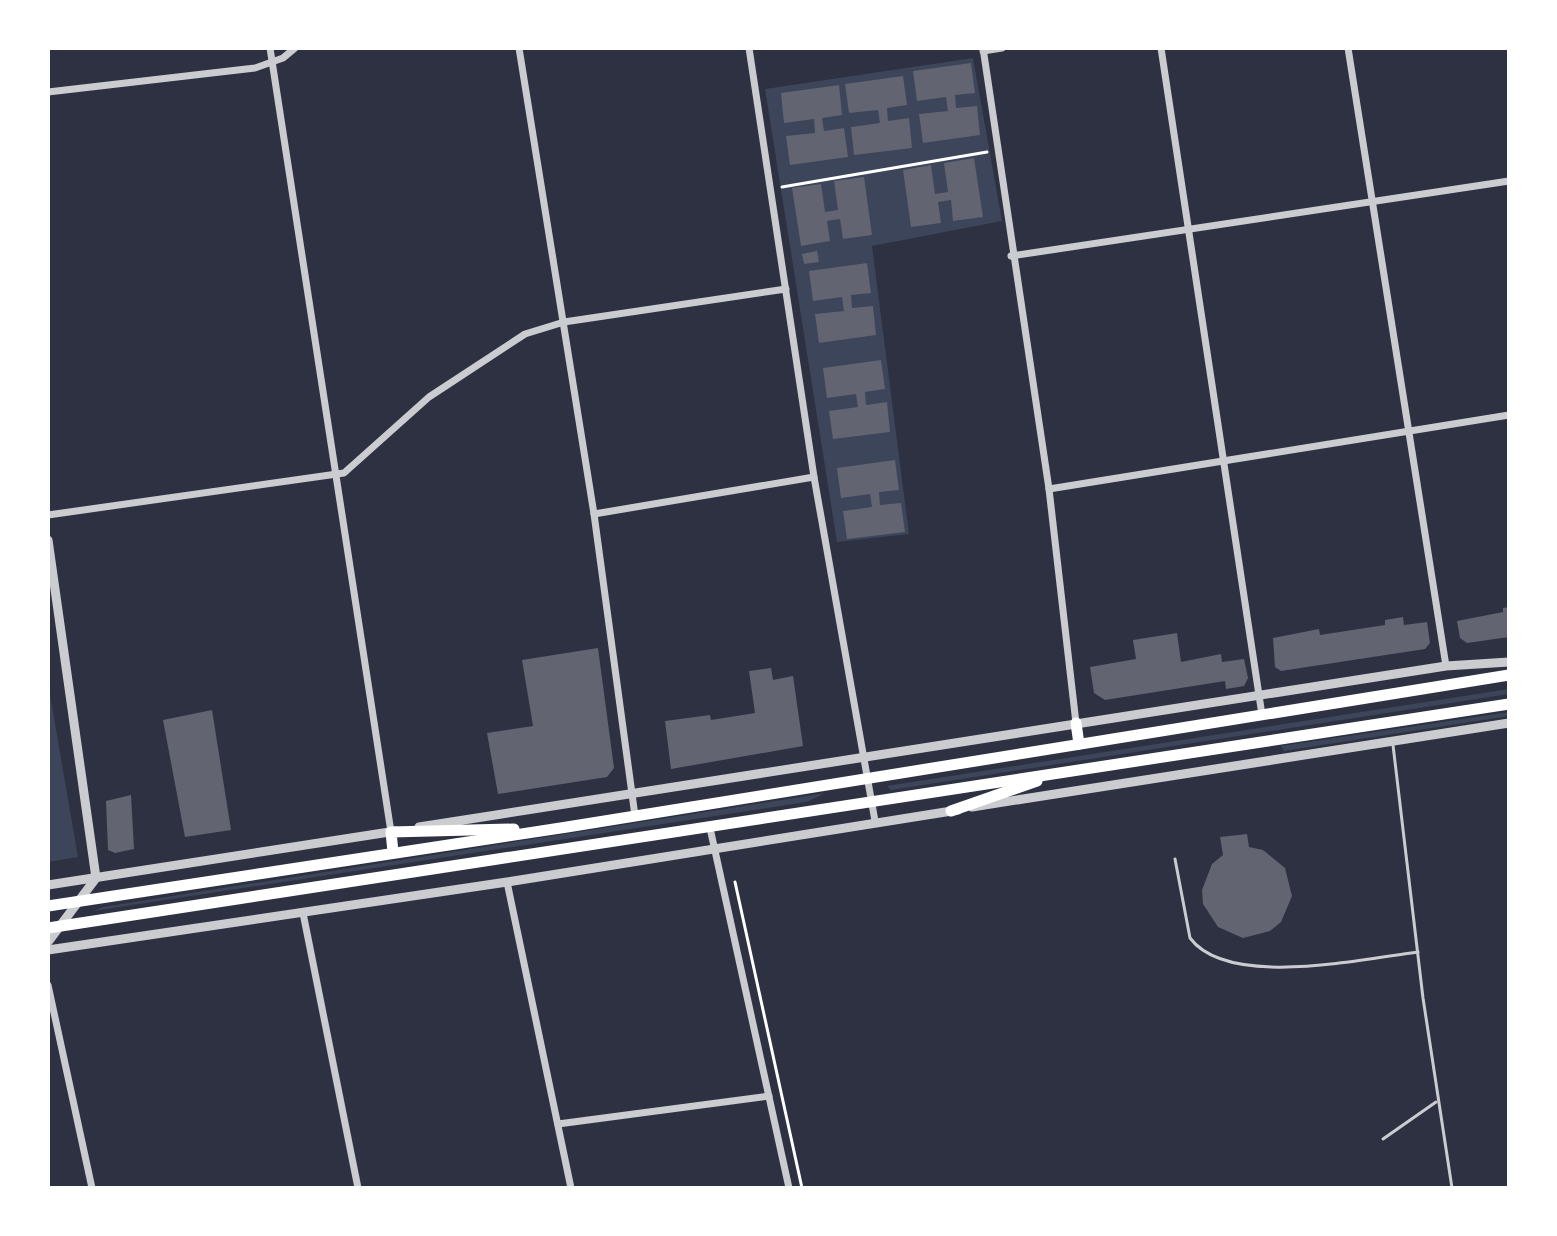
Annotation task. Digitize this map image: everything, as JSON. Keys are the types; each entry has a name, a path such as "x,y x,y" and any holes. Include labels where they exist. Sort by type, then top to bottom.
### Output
{"main road":[{"path":"48,906 567,827 1509,675"},
{"path":"48,928 1509,704"},
{"path":"1076,723 1079,744"},
{"path":"951,811 1069,770"},
{"path":"671,810 674,833"},
{"path":"393,852 391,832 567,827"}],"street":[{"path":"270,48 391,832"},
{"path":"48,92 272,64 295,48"},
{"path":"519,48 594,514 635,816"},
{"path":"749,48 814,477 875,821"},
{"path":"1002,48 983,50 1011,256 1049,489 1076,723"},
{"path":"1161,48 1262,715"},
{"path":"1348,48 1446,666"},
{"path":"1011,256 1509,181"},
{"path":"48,515 344,473 429,397 525,334 564,322 786,289"},
{"path":"1049,489 1509,415"},
{"path":"594,514 814,477"},
{"path":"48,540 96,878 48,942"},
{"path":"48,885 1446,666 1509,662"},
{"path":"48,950 507,882 875,821 1509,723"},
{"path":"710,828 789,1188"},
{"path":"507,882 571,1188"},
{"path":"303,913 358,1188"},
{"path":"48,985 92,1188"},
{"path":"558,1124 769,1096"}],"lane":[{"path":"1393,741 1437,1098 1452,1188"},
{"path":"1175,859 1190,938 1196,946 1226,962 1313,966 1418,952"},
{"path":"1383,1139 1435,1104 1437,1098"}],"path":[{"path":"771,189 999,150"},
{"path":"735,882 802,1188"}],"shaded area":[{"path":"973,58 1002,221 872,246 909,534 837,542 765,89"},
{"path":"48,683 78,857 48,862"},
{"path":"1509,689 1509,694 891,790 887,786"},
{"path":"1509,712 1509,716 1284,751 1281,746"},
{"path":"825,793 807,802 93,911 103,907"}],"building":[{"path":"971,63 975,93 955,95 956,108 977,106 980,135 923,143 919,114 948,111 946,97 917,101 913,71"},
{"path":"903,76 907,105 887,108 888,121 909,118 912,148 854,155 851,127 880,123 878,110 849,113 845,84"},
{"path":"839,85 842,115 822,118 824,131 844,128 848,157 790,165 786,136 815,133 814,119 784,123 781,93"},
{"path":"974,158 983,217 953,221 951,200 938,202 941,223 911,227 903,170 931,165 935,194 948,192 944,163"},
{"path":"864,177 872,235 843,239 840,219 827,221 830,241 801,246 792,188 821,184 825,212 838,210 834,181"},
{"path":"817,251 819,262 804,264 802,254"},
{"path":"867,263 871,293 851,295 852,308 873,306 876,335 819,343 815,314 844,311 842,297 813,301 809,271"},
{"path":"881,360 885,389 865,392 866,405 887,402 890,432 833,439 829,411 858,407 856,394 827,398 823,368"},
{"path":"895,460 899,490 879,492 880,505 901,503 905,532 847,539 843,511 872,507 870,494 841,498 837,468"},
{"path":"1509,607 1509,637 1467,643 1460,638 1457,621 1503,612 1503,608"},
{"path":"1403,617 1404,625 1427,622 1430,643 1425,649 1281,671 1275,667 1273,638 1319,629 1320,635 1385,625 1385,620"},
{"path":"1177,633 1181,662 1221,654 1222,662 1244,659 1248,678 1244,686 1226,689 1225,681 1105,700 1094,693 1090,667 1136,659 1133,640"},
{"path":"598,648 614,768 607,777 498,794 487,733 533,726 522,660"},
{"path":"771,668 773,680 793,676 803,746 671,769 665,721 710,715 711,720 755,713 749,671"},
{"path":"212,710 231,830 185,837 163,720"},
{"path":"131,795 134,849 115,853 108,850 106,801"},
{"path":"1247,834 1249,847 1263,850 1285,868 1292,896 1281,922 1270,931 1243,938 1218,927 1203,904 1202,890 1212,864 1223,855 1220,837"}]}
